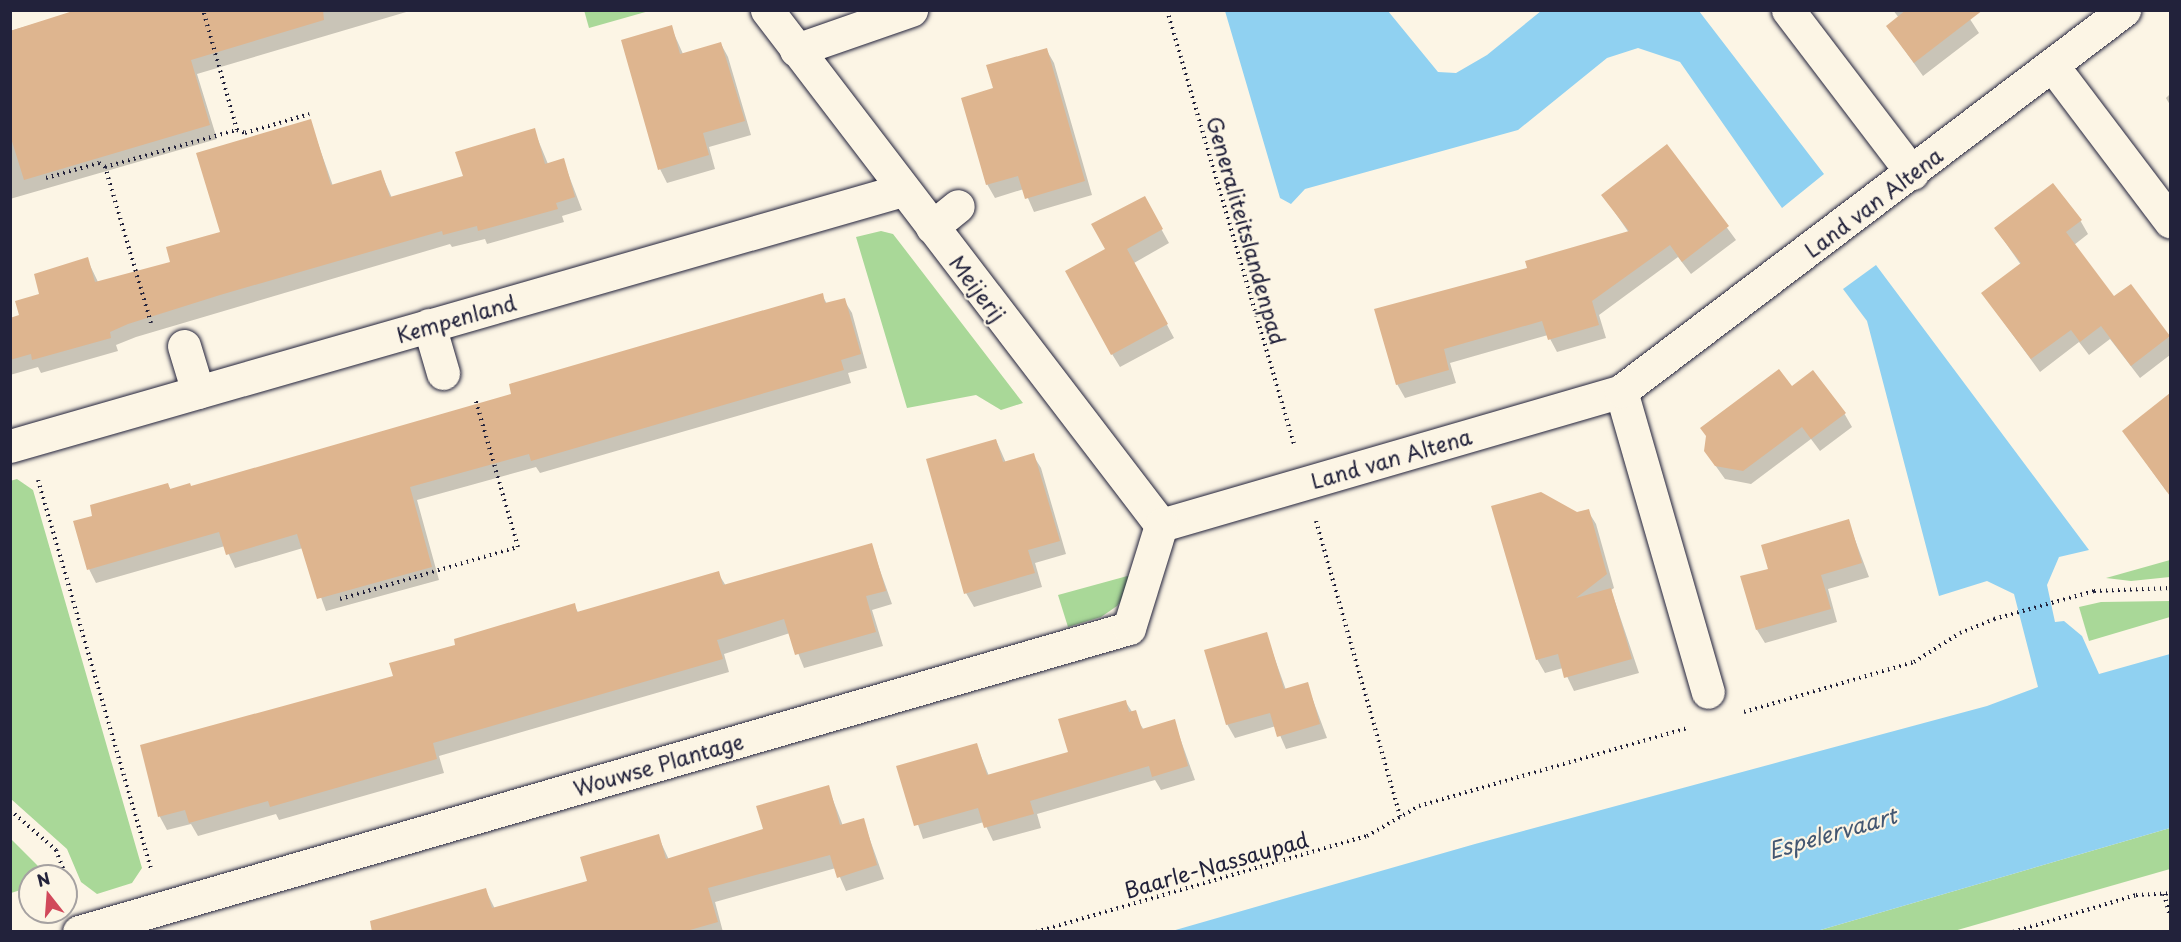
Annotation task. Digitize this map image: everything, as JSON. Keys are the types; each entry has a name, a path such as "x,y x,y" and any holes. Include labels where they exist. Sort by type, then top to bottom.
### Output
{"street":[{"name":"Meijerij","path":"766,10 1161,525"},
{"path":"796,50 911,10"},
{"path":"1788,10 1912,173"},
{"name":"Land van Altena","path":"1161,525 1621,391 1912,173 2124,10"},
{"path":"2052,65 2170,221"},
{"name":"Kempenland","path":"10,446 902,190"},
{"path":"932,227 958,206"},
{"path":"429,326 443,373"},
{"path":"184,346 198,392"},
{"path":"1621,391 1708,692"},
{"name":"Wouwse Plantage","path":"81,931 1129,628 1161,525"}],"path":[{"path":"203,10 237,129"},
{"name":"Generaliteitslandenpad","path":"1167,10 1295,448"},
{"path":"105,167 237,129 245,133 309,114"},
{"path":"46,178 99,163 105,167 153,331"},
{"path":"340,599 518,547 473,390"},
{"path":"36,473 152,875"},
{"name":"Baarle-Nassaupad","path":"1036,932 1367,836 1400,816 1312,509"},
{"path":"1994,619 2094,591 2170,588"},
{"path":"10,810 56,850 61,864"},
{"path":"2164,894 2170,916"},
{"path":"2013,932 2136,895 2170,894"}],"green space":[{"path":"584,10 649,10 649,11 589,28"},
{"path":"881,231 893,234 1023,403 1001,410 976,395 907,408 856,237"},
{"path":"17,479 33,490 142,868 132,883 97,894 81,882 78,864 73,864 67,849 11,799 10,481"},
{"path":"2170,560 2170,577 2131,581 2106,578"},
{"path":"1131,575 1125,595 1117,606 1101,617 1068,627 1058,595"},
{"path":"2170,601 2170,617 2089,641 2079,607 2101,602"},
{"path":"2170,828 2170,869 1954,931 1817,931"},
{"path":"11,839 36,864 18,864 18,891 11,893"}],"water":[{"path":"1225,11 1388,11 1438,72 1456,73 1487,55 1541,11 1699,11 1824,174 1782,208 1680,62 1638,48 1607,58 1518,130 1305,189 1291,204 1280,198"},
{"name":"Espelervaart","path":"1876,265 2089,550 2059,557 2047,585 2055,622 2064,621 2082,636 2099,674 2170,654 2170,828 1817,931 1172,931 1475,844 1987,706 2038,687 2014,594 1987,581 1939,596 1867,321 1843,289"}],"building":[{"path":"76,10 323,10 324,20 191,60 210,125 24,180 10,135 10,31"},
{"path":"1906,10 1983,10 1914,63 1886,26"},
{"path":"672,25 680,54 721,42 745,121 703,133 709,155 658,170 621,40"},
{"path":"1047,48 1085,181 1025,199 1018,176 986,185 961,98 993,88 986,65"},
{"path":"311,119 331,185 381,170 390,197 463,176 455,152 535,128 545,164 564,158 575,197 556,203 558,209 478,231 477,226 443,235 442,231 220,295 128,324 110,332 111,338 32,360 31,354 10,360 10,318 19,315 15,301 39,294 34,274 88,257 95,282 170,262 166,247 220,232 196,153"},
{"path":"1667,144 1729,226 1682,262 1670,245 1592,301 1599,325 1548,340 1542,321 1444,349 1449,370 1396,385 1374,309 1527,268 1525,261 1629,231 1601,195"},
{"path":"2053,183 2082,220 2066,232 2114,296 2131,284 2170,336 2131,366 2101,326 2080,342 2071,330 2031,359 1981,293 2021,263 1994,228"},
{"path":"1145,196 1163,229 1127,249 1168,324 1111,355 1065,271 1105,249 1091,224"},
{"path":"823,293 825,303 845,298 861,354 841,360 844,370 531,461 529,454 410,487 432,567 317,599 297,534 226,555 219,532 87,570 73,521 92,516 90,505 168,483 170,489 190,483 191,486 511,394 509,384"},
{"path":"1779,369 1792,386 1813,370 1846,413 1811,439 1802,427 1743,471 1715,466 1704,451 1706,436 1700,428"},
{"path":"2170,393 2170,496 2122,431"},
{"path":"996,439 1003,462 1034,453 1060,541 1028,550 1035,573 964,594 926,459"},
{"path":"1541,492 1577,512 1589,509 1607,574 1576,598 1611,588 1632,659 1564,678 1558,654 1536,660 1491,506"},
{"path":"1849,519 1862,563 1821,575 1831,609 1756,630 1740,576 1768,569 1761,545"},
{"path":"872,543 886,591 866,596 876,632 795,655 784,619 717,640 723,659 433,743 437,759 270,807 268,801 189,823 185,810 158,817 140,745 393,676 389,663 455,645 454,639 575,603 577,612 719,571 723,585"},
{"path":"1267,632 1284,689 1308,682 1320,724 1277,737 1270,713 1226,725 1204,650"},
{"path":"1126,700 1129,712 1136,710 1142,729 1175,719 1188,766 1152,777 1149,766 1030,801 1034,814 984,828 978,808 914,826 896,766 977,743 987,775 1068,752 1058,719"},
{"path":"829,785 840,825 864,818 877,865 837,878 830,855 708,888 718,922 683,932 372,932 370,921 486,888 492,908 587,881 580,857 659,834 666,859 763,829 756,806"}]}
